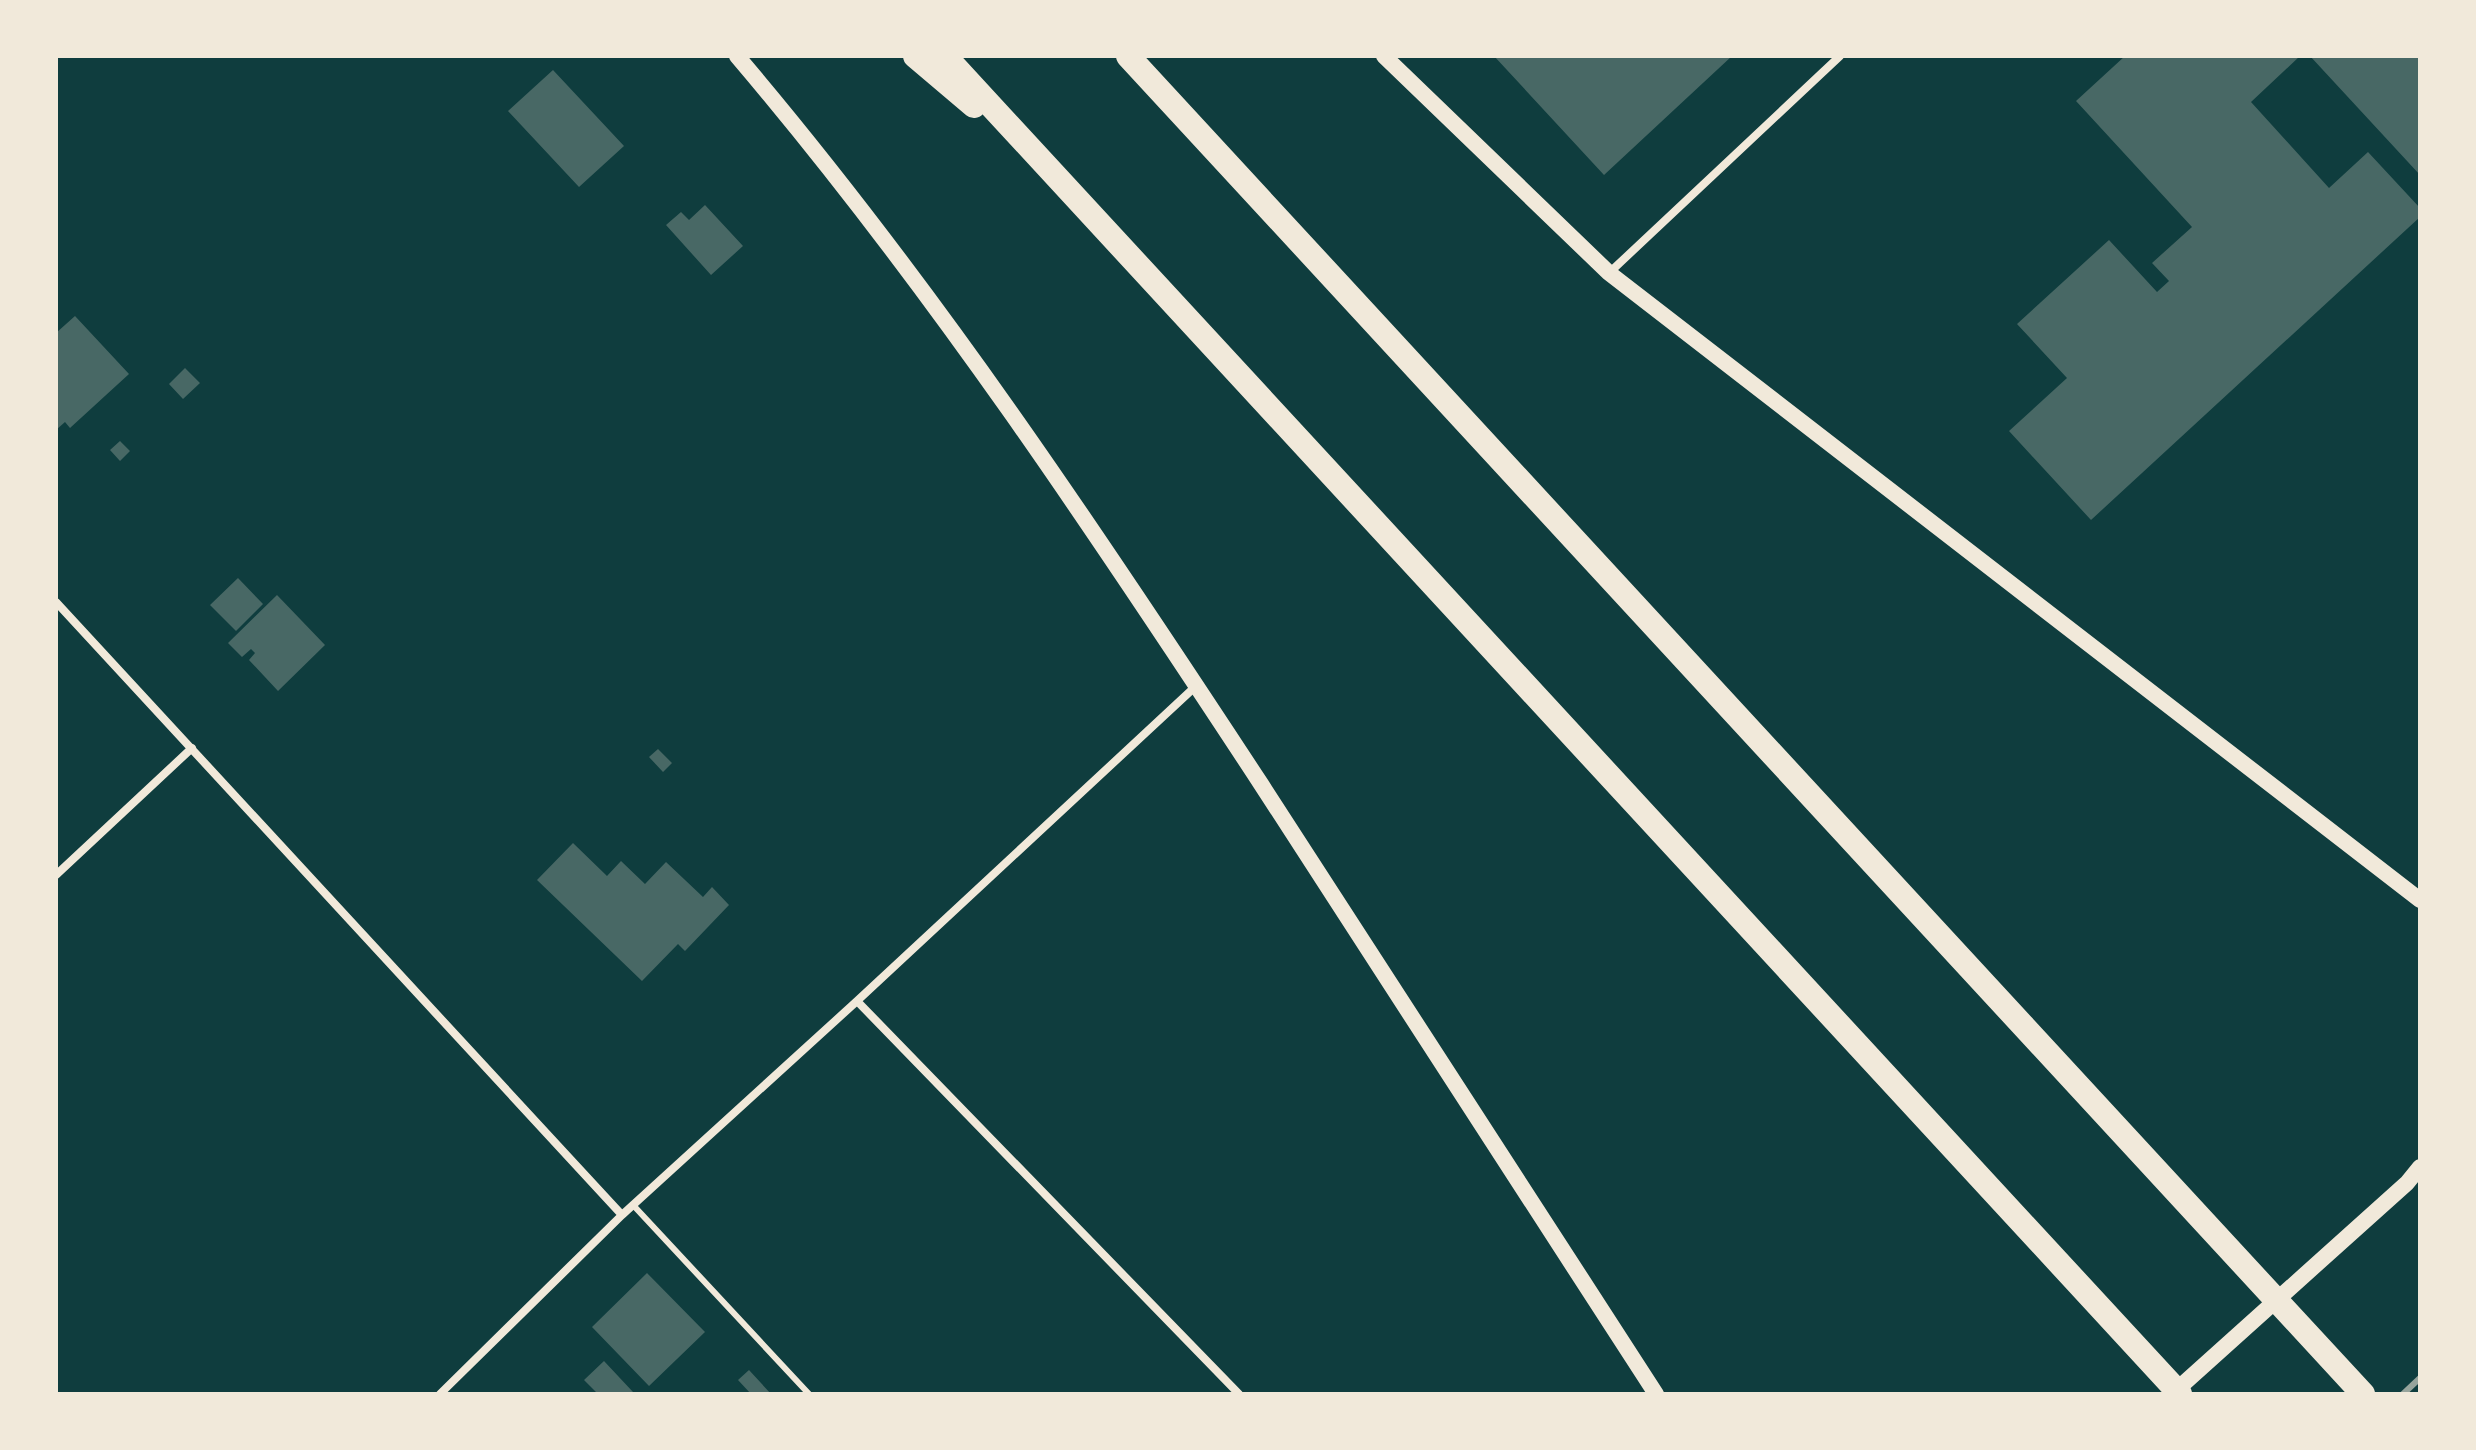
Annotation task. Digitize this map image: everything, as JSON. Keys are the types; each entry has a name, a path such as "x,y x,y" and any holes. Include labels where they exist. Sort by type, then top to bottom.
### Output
{"highway":[{"path":"915,56 1047,168"},
{"path":"945,56 2180,1394"},
{"path":"1128,56 2363,1394"},
{"path":"1145,56 1189,122"}],"main road":[{"path":"737,56 901,258 1048,464 1656,1394"},
{"path":"1384,56 1609,273 2420,900"},
{"path":"2172,1394 2407,1183 2420,1167"}],"street":[{"path":"1609,273 1840,56"},
{"path":"56,602 622,1215"},
{"path":"440,1394 622,1215 1196,686"},
{"path":"56,875 192,748"},
{"path":"857,1001 1239,1394"}],"lane":[{"path":"633,1205 809,1394"}],"building":[{"path":"1494,56 1732,56 1604,175"},
{"path":"2125,56 2300,56 2251,102 2329,188 2368,152 2420,208 2420,217 2091,520 2009,431 2067,378 2017,324 2109,240 2157,292 2169,281 2152,263 2192,227 2076,101"},
{"path":"2310,56 2420,56 2420,175"},
{"path":"553,70 624,146 579,187 508,111"},
{"path":"705,205 743,246 711,275 666,225 681,212 689,220"},
{"path":"75,316 129,374 70,428 65,422 56,430 56,333"},
{"path":"185,368 200,383 183,399 169,384"},
{"path":"120,441 130,451 120,461 110,450"},
{"path":"238,578 263,604 236,631 210,605"},
{"path":"277,595 325,645 278,691 249,660 255,653 251,649 242,657 228,643"},
{"path":"658,749 672,763 663,772 649,757"},
{"path":"573,843 607,876 621,861 645,884 666,862 703,897 712,887 729,905 685,951 678,944 642,981 537,880"},
{"path":"647,1273 705,1332 649,1386 592,1327"},
{"path":"604,1361 633,1392 631,1394 598,1394 584,1380"},
{"path":"749,1370 771,1394 751,1394 738,1380"}],"railway":[{"path":"2403,1394 2420,1378"}]}
